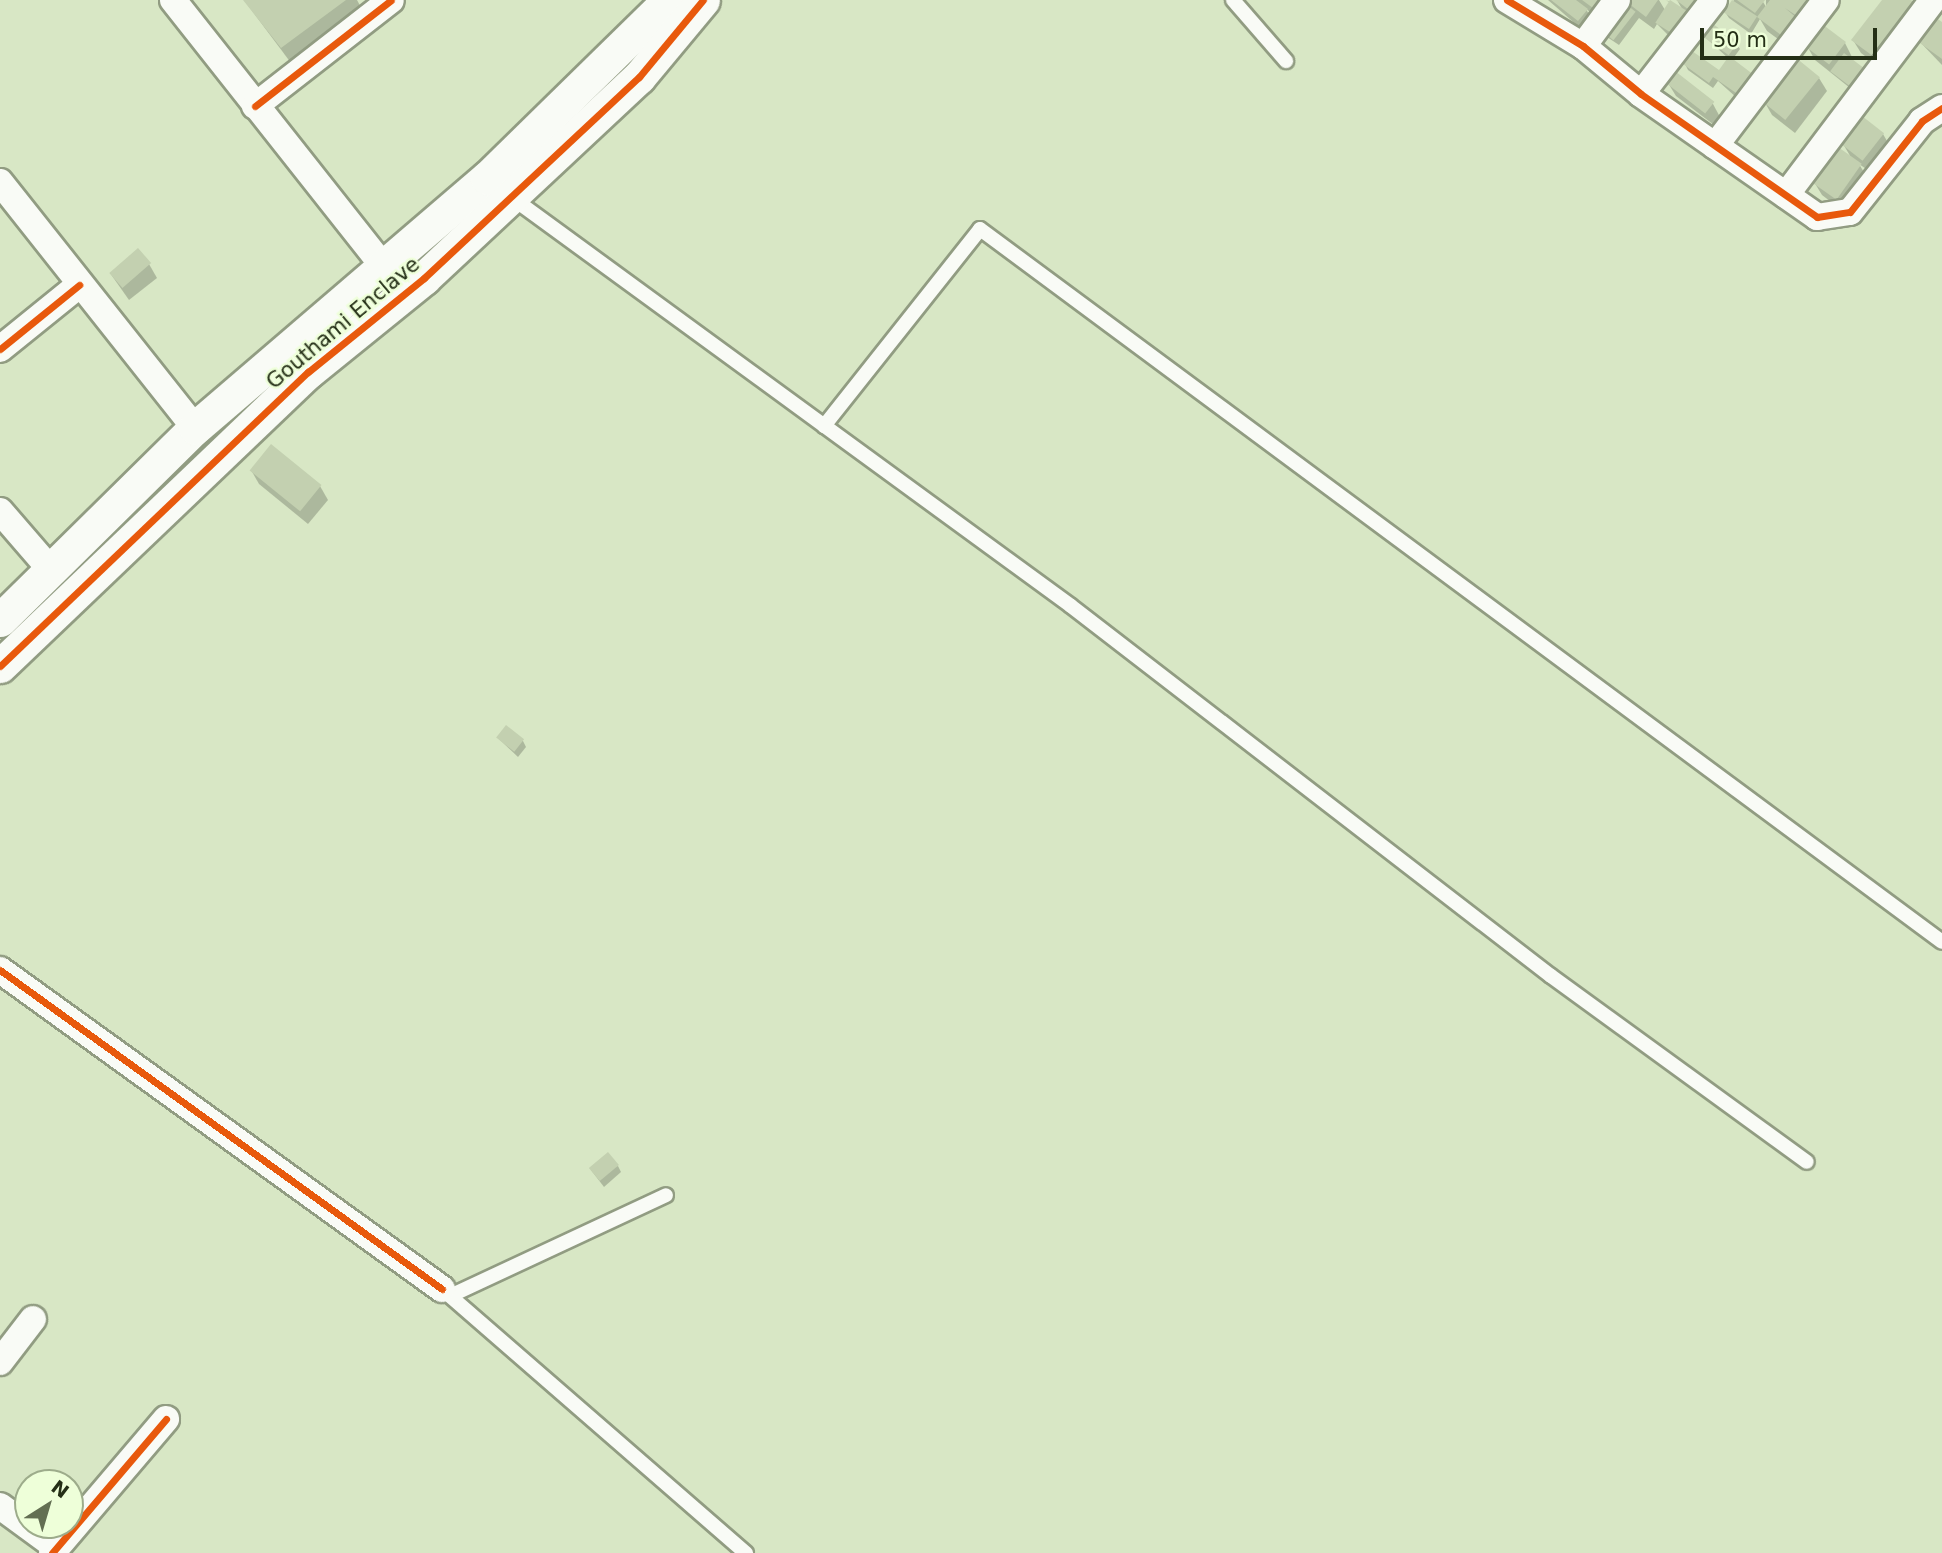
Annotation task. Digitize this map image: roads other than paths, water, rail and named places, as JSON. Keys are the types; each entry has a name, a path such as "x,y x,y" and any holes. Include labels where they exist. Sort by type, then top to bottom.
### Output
{"street":[{"path":"173,0 405,294"},
{"path":"255,106 391,0"},
{"name":"Gouthami Enclave","path":"0,620 195,428 487,178 669,0"},
{"name":"Gouthami Enclave","path":"0,666 279,400 405,294 639,77 703,0"},
{"path":"1583,46 1617,0"},
{"path":"1642,94 1714,0"},
{"path":"1715,146 1826,0"},
{"path":"1786,195 1933,0"},
{"path":"1516,2 1583,46 1642,94 1818,217 1850,212 1922,121 1942,108"},
{"path":"0,182 195,428"},
{"path":"0,349 79,285"},
{"path":"0,512 50,569"},
{"path":"0,970 447,1292"},
{"path":"0,1362 33,1319"},
{"path":"0,1506 54,1550 166,1419"}],"lane":[{"path":"1233,0 1286,61"},
{"path":"511,197 1071,606 1551,976 1807,1162"},
{"path":"824,426 980,229 1942,942"},
{"path":"666,1195 447,1292 746,1553"}]}
